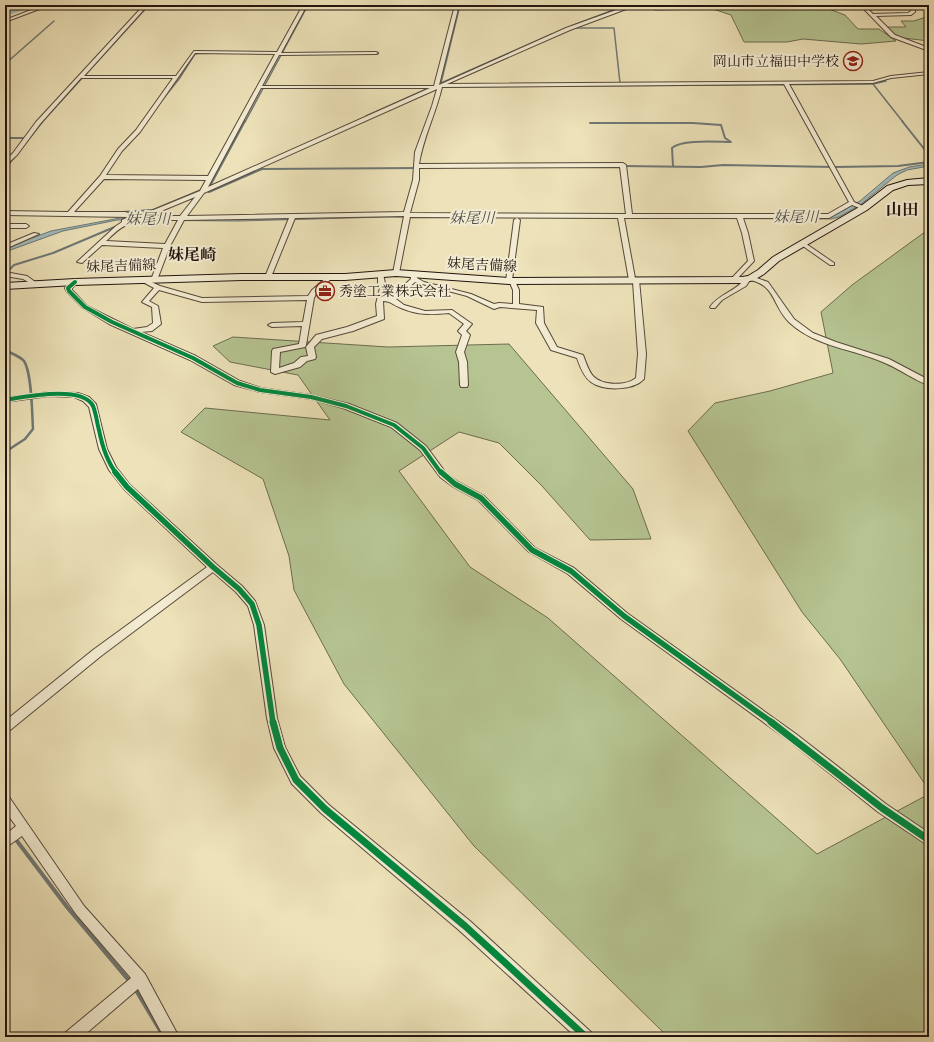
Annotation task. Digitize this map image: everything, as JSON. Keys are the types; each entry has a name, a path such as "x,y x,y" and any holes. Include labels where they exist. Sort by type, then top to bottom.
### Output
{"main road":[{"path":"749,278 761,272 776,259 863,207 893,187 907,183 929,182"},
{"name":"妹尾吉備線","path":"7,286 143,280 156,283 268,277 330,277 396,273 414,276 511,282 733,280 749,278"}],"street":[{"path":"5,21 48,5"},
{"path":"5,164 15,154 38,123 83,77 146,5"},
{"path":"131,331 149,329 157,324 155,306 145,302 156,283 167,246 181,220 210,178 280,54 305,5"},
{"path":"396,273 407,216 416,180 419,147 435,106 438,86 457,5"},
{"path":"80,262 118,227 132,219 203,190 568,29 620,9 635,5"},
{"path":"862,5 893,36 929,50"},
{"path":"872,15 909,14 913,12 912,5"},
{"path":"70,213 103,177 120,150 138,131 194,52 280,54 376,53"},
{"path":"261,87 786,84 873,82 891,77 929,73"},
{"path":"83,77 177,77"},
{"path":"786,84 853,204"},
{"path":"416,167 623,166 629,216"},
{"path":"103,177 210,178"},
{"path":"5,214 125,214 132,219 181,220 407,216 829,216 853,204 863,207"},
{"path":"733,280 751,261 745,233 739,216"},
{"path":"392,299 414,276 422,283 469,295 494,306 499,305 541,308 540,323 554,348 580,357 592,380 604,385 629,384 637,382 640,379 642,354 634,280 622,217"},
{"path":"132,219 181,220"},
{"path":"268,277 292,219"},
{"path":"516,306 516,290 511,282 517,220"},
{"path":"5,226 26,226"},
{"path":"5,247 36,234"},
{"path":"101,243 167,246"},
{"path":"802,243 832,264"},
{"path":"7,274 25,277 34,284"},
{"path":"330,277 314,291 311,298 302,345 276,351 275,372 292,367 312,357 310,347 319,336 350,329 381,318 379,304 383,288 380,274"},
{"path":"714,307 720,299 744,285 749,278 766,283 782,310 792,321 811,334 853,350 881,358 929,383"},
{"path":"75,282 68,288 69,291 86,307 112,322 193,358 229,379 248,387 310,397 346,406 394,425 423,448 443,475 455,484 481,498 532,550 571,570 624,616 792,737 882,808 929,840"},
{"path":"156,283 202,300 311,298"},
{"path":"380,299 392,299 402,306 425,313 450,311 468,324 462,331 466,335 460,352 463,362 464,385"},
{"path":"272,325 305,324"},
{"path":"5,400 49,394 75,395 86,399 93,406 103,449 112,468 127,487 213,567 239,589 252,604 259,625 272,718 280,748 296,780 325,808 466,926 586,1037"},
{"path":"5,728 97,652 213,567"},
{"path":"5,801 80,910 172,1037"},
{"path":"5,842 23,828"},
{"path":"71,1037 134,984"}],"green space":[{"path":"647,5 818,5 845,15 858,29 879,29 896,41 861,44 803,39 787,42 744,42 731,15 713,9 655,10"},
{"path":"929,16 929,41 895,37 885,27 906,27 901,21 914,21"},
{"path":"929,229 929,790 840,659 802,612 688,431 715,403 770,391 833,373 821,312 852,285"},
{"path":"233,337 388,347 509,344 633,489 651,539 590,540 542,486 499,443 459,432 399,471 470,567 548,618 817,854 929,794 929,1037 668,1037 474,846 344,684 294,590 289,556 263,479 181,432 205,408 330,420 298,375 230,362 213,346"}],"water":[{"name":"妹尾川","path":"929,164 929,166 907,170 897,175 860,205 839,217 831,219 386,217 239,221 117,220 63,231 5,252 5,248 51,231 120,218 299,219 379,216 829,216 834,215 860,201 893,173 909,167"}],"building":[{"name":"秀塗工業株式会社","path":"325,286 332,287 327,296 317,295"}],"waterway":[{"path":"5,13 29,5"},
{"path":"42,122 149,5"},
{"path":"245,122 308,5"},
{"path":"460,5 441,83 552,34"},
{"path":"571,26 616,9 615,5"},
{"path":"5,64 54,21"},
{"path":"575,28 614,28 620,83"},
{"path":"163,99 179,79 195,54 199,53"},
{"path":"331,54 378,54"},
{"path":"873,84 886,81"},
{"path":"443,87 873,84"},
{"path":"873,84 903,122"},
{"path":"366,116 429,88"},
{"path":"5,169 43,121"},
{"path":"210,186 245,121"},
{"path":"902,121 929,155"},
{"path":"590,123 693,123 721,125 725,138 731,142 691,142 677,145 672,148 673,166"},
{"path":"5,138 25,138"},
{"path":"623,166 701,167 723,165 834,167 898,166 929,162"},
{"path":"209,192 262,169 418,168"},
{"path":"141,215 213,185"},
{"path":"123,212 151,210"},
{"path":"7,276 9,270 14,265 53,253 117,226"},
{"path":"5,292 7,275"},
{"path":"5,350 22,359 27,367 32,404 33,429 25,439 5,452"},
{"path":"17,841 67,907 131,983"},
{"path":"134,987 164,1037"}],"cycle path":[{"path":"75,282 68,288 69,291 85,307 112,322 193,358 237,383 260,390 311,397 346,406 394,425 423,448 443,475 455,484 481,498 532,550 571,571 624,616 792,737 882,808 929,840"},
{"path":"5,400 49,394 75,395 86,399 93,406 103,449 112,468 127,487 213,567 239,589 252,604 259,625 272,718 280,748 296,780 325,809 465,926 586,1037"}],"place":[{"name":"岡山市立福田中学校","path":"853,61"},
{"name":"秀塗工業株式会社","path":"325,291"}],"district":[{"name":"山田","path":"902,210"},
{"name":"妹尾崎","path":"192,255"}]}
